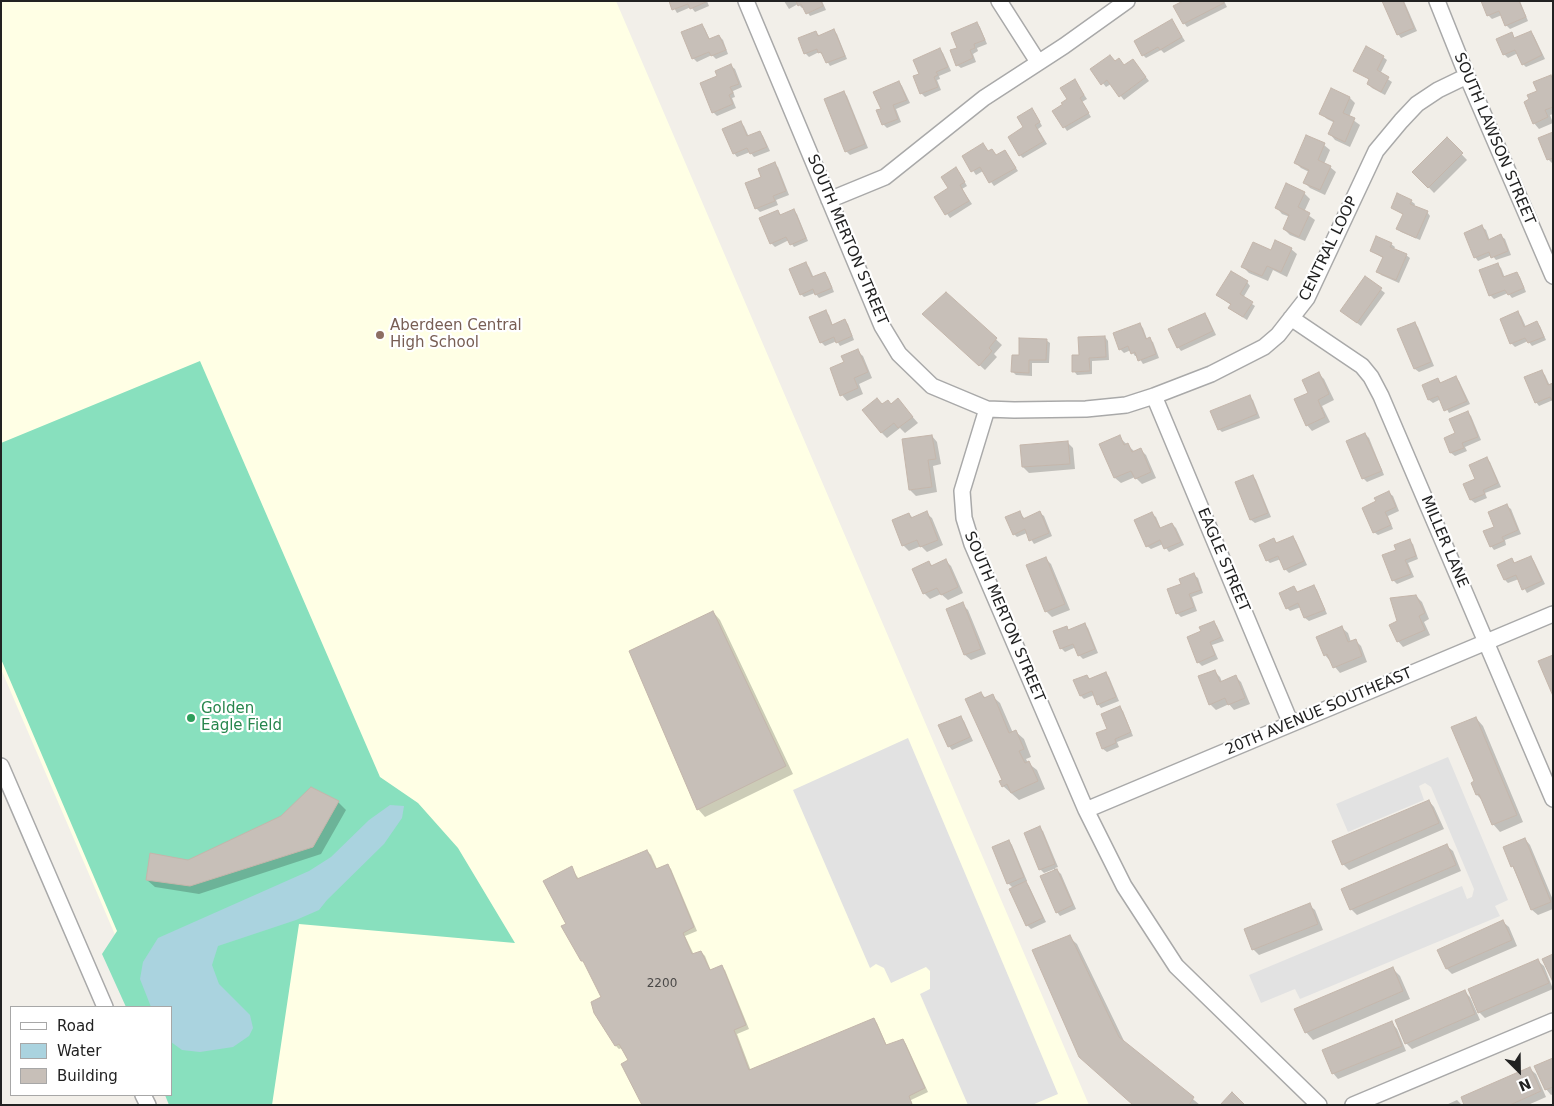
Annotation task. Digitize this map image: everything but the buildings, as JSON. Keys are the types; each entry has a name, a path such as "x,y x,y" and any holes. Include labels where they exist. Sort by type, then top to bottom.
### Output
{"street":[{"name":"SOUTH MERTON STREET","path":"746,1 882,326 899,354 932,386 987,409 962,490 964,518 972,544 1086,810 1124,886 1176,966 1319,1105"},
{"path":"999,1 1038,62"},
{"path":"830,200 885,177 984,98 1064,46 1126,1"},
{"name":"SOUTH LAWSON STREET","path":"1437,1 1467,76 1553,276"},
{"name":"CENTRAL LOOP","path":"987,409 1086,408 1126,405 1211,374 1264,348 1307,298 1376,151 1401,120 1417,104 1438,90 1467,76"},
{"name":"MILLER LANE","path":"1291,318 1362,366 1382,396 1553,799"},
{"name":"EAGLE STREET","path":"1154,396 1291,724"},
{"name":"20TH AVENUE SOUTHEAST","path":"1086,810 1553,614"},
{"path":"1,766 105,1006"},
{"path":"1353,1105 1553,1022"}],"shaded area":[{"name":"Aberdeen Central High School","path":"1,1 616,1 1089,1105 188,1105 172,1006 146,1006 1,669"},
{"path":"908,738 1058,1094 1032,1105 968,1105 920,994 930,989 930,971 926,967 891,983 884,968 876,964 870,968 793,790"},
{"path":"1448,757 1508,900 1495,906 1500,916 1300,999 1295,989 1261,1003 1249,975 1462,886 1467,899 1472,897 1474,889 1431,787 1425,783 1419,786 1424,800 1348,832 1336,804"}],"green space":[{"name":"Golden Eagle Field","path":"200,361 380,777 418,803 458,848 515,943 299,924 272,1105 169,1105 165,1096 172,1096 172,1006 126,1006 102,954 117,931 1,659 1,443"}],"water":[{"path":"390,805 404,806 402,818 384,844 319,910 296,920 218,946 212,965 219,984 250,1015 253,1028 249,1036 233,1047 200,1052 182,1050 172,1043 172,1006 151,1006 140,979 143,962 158,938 309,871 331,857 369,820"}],"place":[{"name":"Aberdeen Central High School","path":"380,335"},
{"name":"Golden Eagle Field","path":"191,718"}]}
